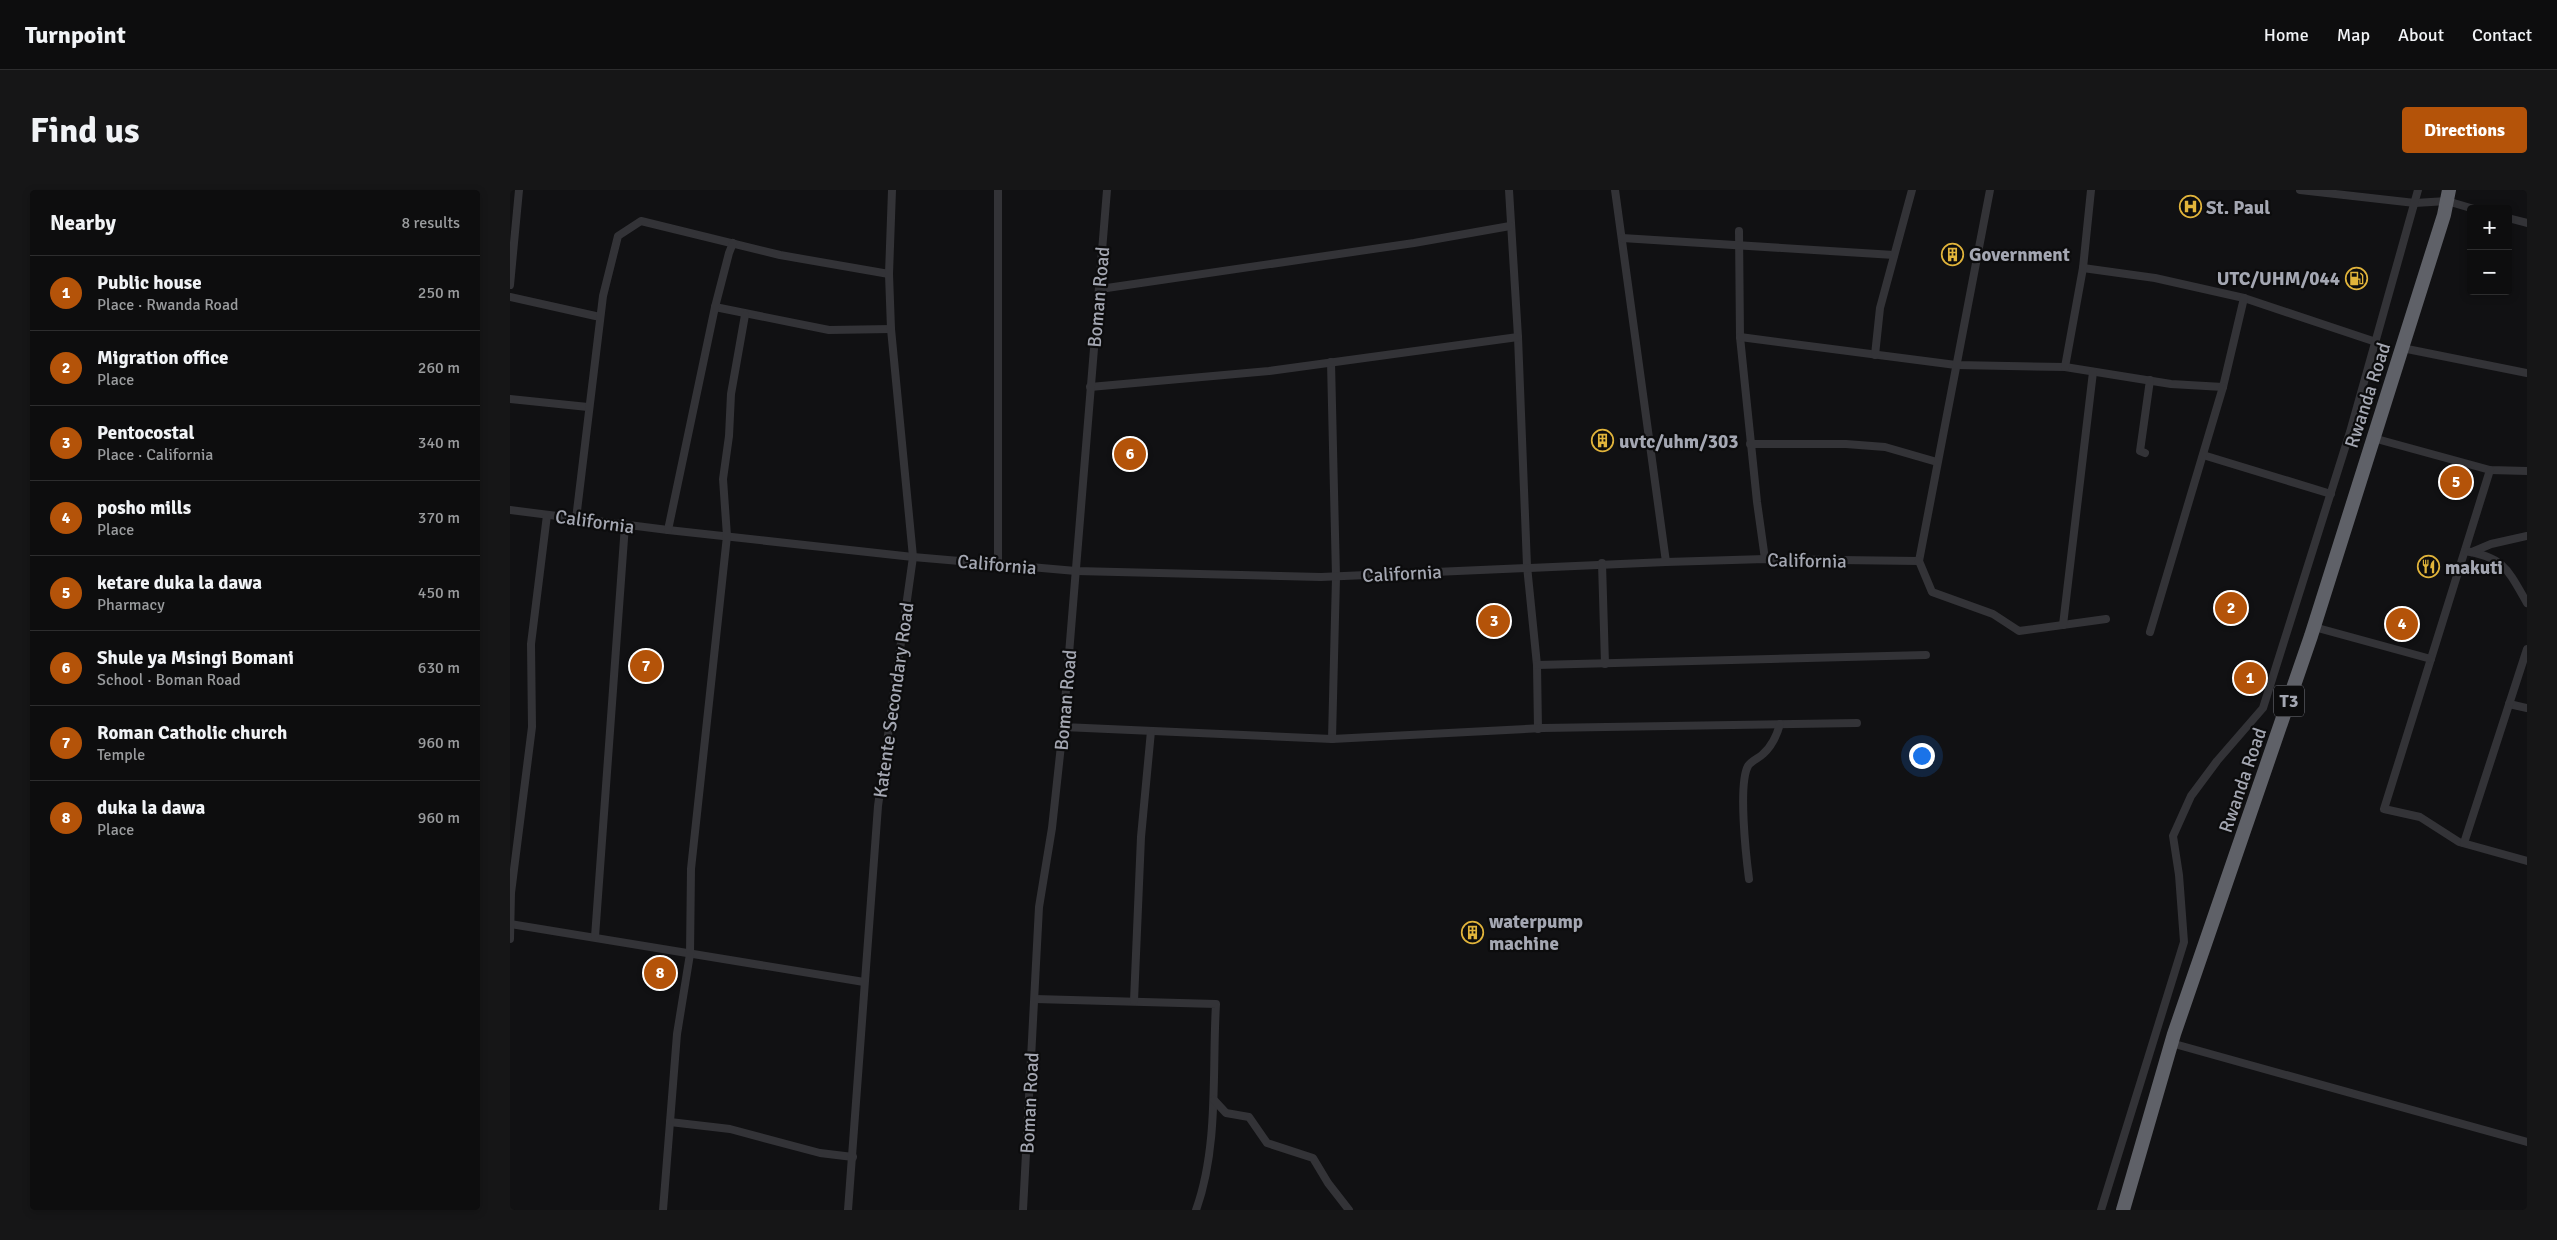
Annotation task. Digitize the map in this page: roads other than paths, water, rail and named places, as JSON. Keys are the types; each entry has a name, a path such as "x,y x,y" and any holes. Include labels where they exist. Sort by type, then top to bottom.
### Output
{"highway":[{"name":"Rwanda Road","path":"2123,1210 2171,1043 2314,627 2448,196"}],"street":[{"path":"510,285 519,190"},
{"name":"Katente Secondary Road","path":"848,1210 878,806 913,557 891,329 889,274 892,190"},
{"path":"998,190 998,565"},
{"name":"Boman Road","path":"1023,1210 1039,907 1052,828 1063,728 1107,190"},
{"path":"1509,190 1518,337 1527,566 1537,665 1538,729"},
{"path":"1616,190 1666,562"},
{"path":"1875,355 1880,308 1912,190"},
{"path":"1990,190 1919,561 1932,592 1992,614 2019,631 2106,618"},
{"path":"2065,367 2083,268 2091,190"},
{"path":"2300,190 2415,203 2448,196 2467,206"},
{"path":"2101,1210 2184,942 2179,876 2173,836 2192,796 2217,761 2263,708 2331,494 2418,190"},
{"path":"2512,219 2527,223"},
{"path":"576,519 588,407 603,296 618,236 641,221 780,255 889,274"},
{"path":"1100,289 1414,243 1510,226"},
{"path":"1739,232 1740,337 1750,444 1766,559"},
{"path":"1622,238 1739,247 1894,255"},
{"path":"668,530 715,307 733,243"},
{"path":"2083,268 2155,278 2244,298 2376,342"},
{"path":"510,297 600,317"},
{"path":"2150,632 2223,387 2244,298"},
{"path":"715,307 745,315 829,330 891,329"},
{"path":"663,1210 677,1034 690,954 691,869 727,536 723,479 729,436 731,394 745,315"},
{"path":"1090,387 1269,371 1518,337"},
{"path":"1740,337 1956,365 2065,367 2150,380 2223,387"},
{"path":"2402,348 2527,373"},
{"path":"1330,362 1336,577 1332,739"},
{"path":"2063,625 2093,372"},
{"path":"2145,453 2140,451 2150,380"},
{"path":"510,399 588,407"},
{"path":"2373,438 2490,470 2527,471"},
{"path":"1750,444 1846,444 1885,447 1937,462"},
{"path":"2203,455 2331,494"},
{"path":"2490,470 2468,551 2431,659 2384,809 2420,817 2464,843 2527,861"},
{"name":"California","path":"510,510 625,525 913,557 1076,571 1336,577 1602,563 1766,559 1919,561"},
{"path":"510,939 511,893 532,727 531,644 547,515"},
{"path":"595,937 625,525"},
{"path":"2468,551 2527,536"},
{"path":"2468,551 2487,554 2508,569 2527,603"},
{"path":"1602,563 1605,664"},
{"path":"2314,627 2431,659"},
{"path":"2464,843 2527,649"},
{"path":"1537,665 1926,656"},
{"path":"2509,704 2527,708"},
{"path":"1748,879 1743,832 1744,781 1749,766 1765,753 1776,736 1780,724"},
{"path":"1063,728 1332,739 1538,729 1857,724"},
{"path":"1134,1001 1142,836 1151,731"},
{"path":"510,924 864,982"},
{"path":"1035,999 1216,1004 1214,1100 1208,1156 1196,1210"},
{"path":"2171,1043 2527,1142"},
{"path":"1214,1100 1226,1113 1249,1117 1267,1143 1313,1158 1328,1184 1349,1210"},
{"path":"670,1122 730,1129 820,1153 853,1157"}],"place":[{"name":"St. Paul","path":"2190,207"},
{"name":"Government","path":"1953,254"},
{"name":"UTC/UHM/044","path":"2356,278"},
{"name":"uvtc/uhm/303","path":"1603,441"},
{"name":"Shule ya Msingi Bomani","path":"1130,454"},
{"name":"ketare duka la dawa","path":"2456,482"},
{"name":"makuti","path":"2429,567"},
{"name":"Migration office","path":"2231,608"},
{"name":"Pentocostal","path":"1494,621"},
{"name":"posho mills","path":"2402,624"},
{"name":"Roman Catholic church","path":"646,666"},
{"name":"Public house","path":"2250,678"},
{"name":"waterpump machine","path":"1473,932"},
{"name":"duka la dawa","path":"660,973"}]}
